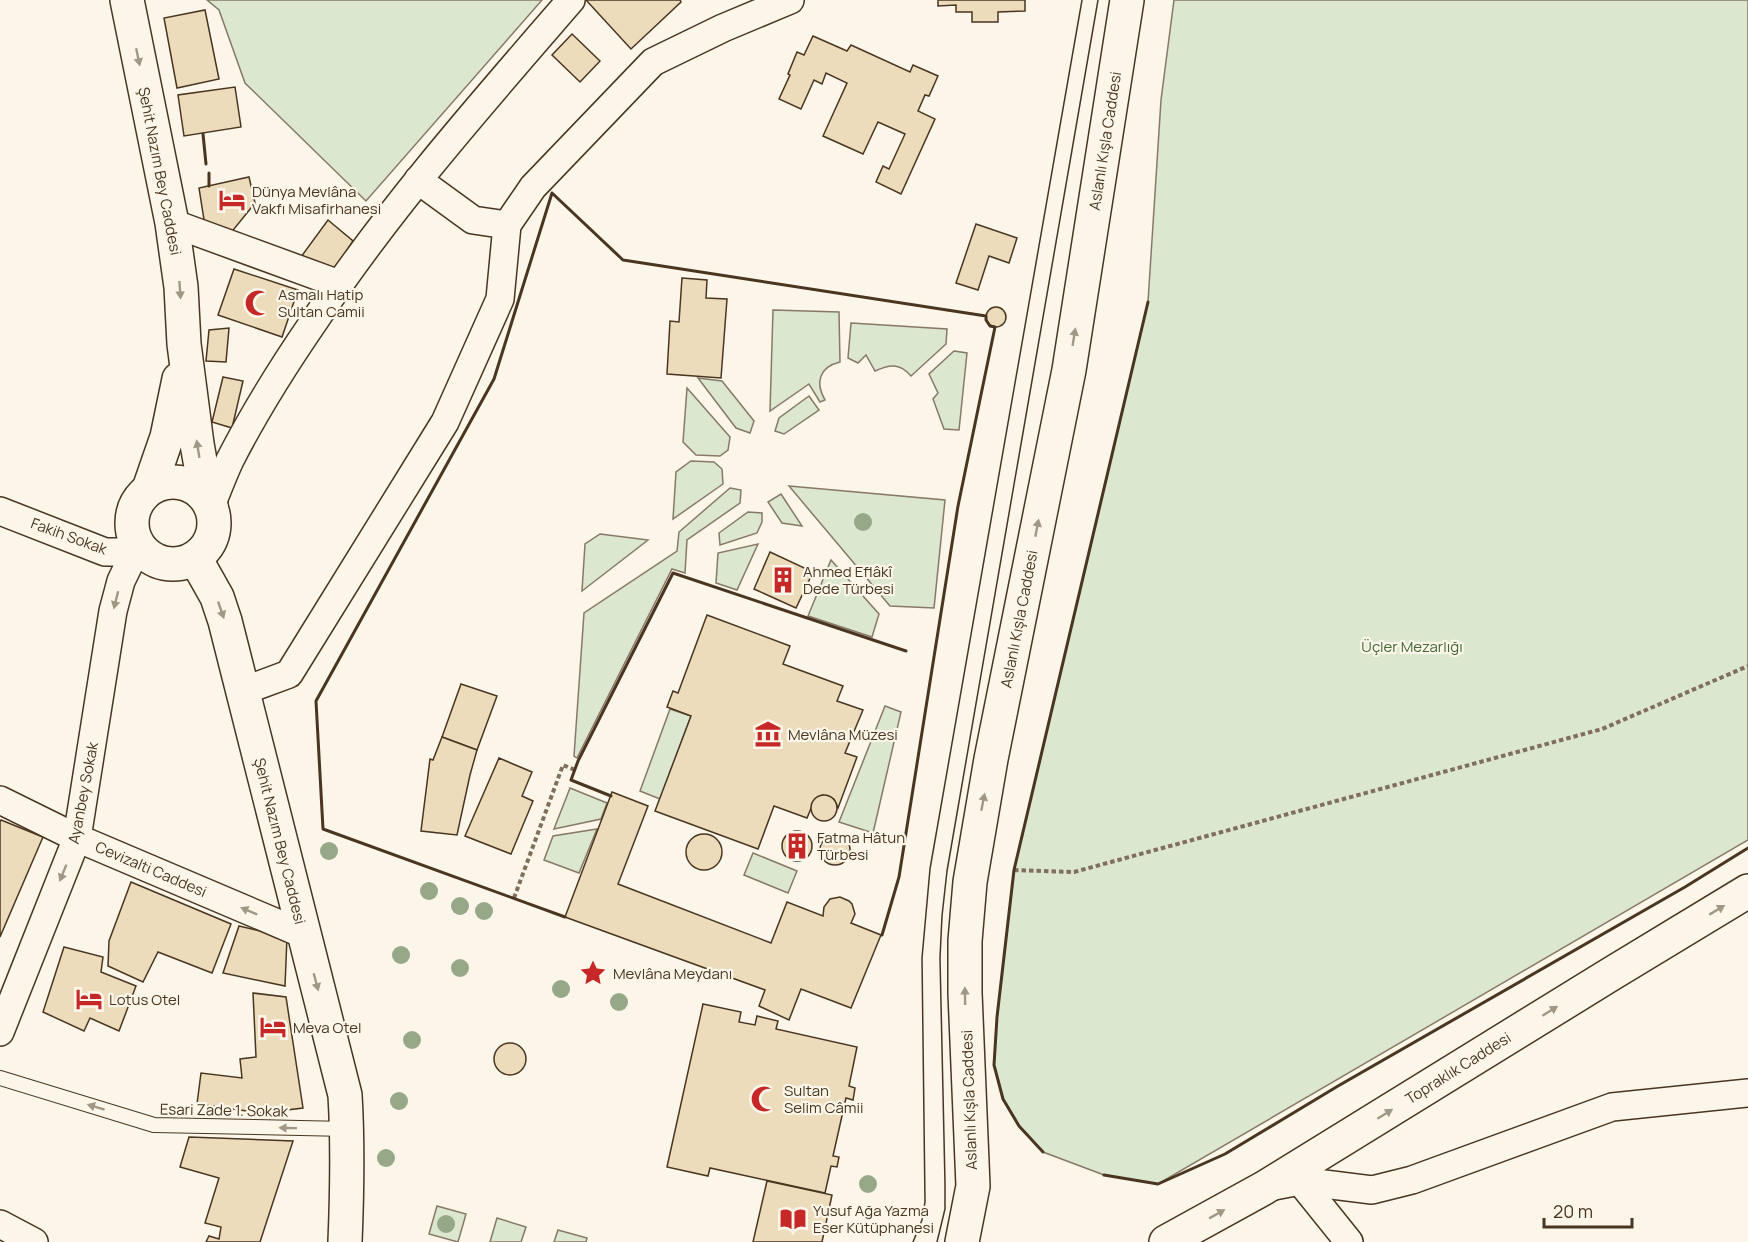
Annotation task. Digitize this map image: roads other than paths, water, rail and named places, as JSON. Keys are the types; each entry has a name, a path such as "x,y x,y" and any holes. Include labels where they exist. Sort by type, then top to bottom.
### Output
{"main road":[{"name":"Şehit Nazım Bey Caddesi","path":"127,0 172,223 181,286 184,344 197,444 211,506"},
{"name":"Aslanlı Kışla Caddesi","path":"962,1242 973,1186 965,993 965,941 970,882 991,759 1069,370 1127,0"},
{"name":"Şehit Nazım Bey Caddesi","path":"149,489 173,414 184,344"},
{"path":"166,482 184,483 195,488 211,506 214,529 210,541 195,558 184,563 165,564 147,556 138,546 131,522 140,497 149,489 166,482"},
{"name":"Şehit Nazım Bey Caddesi","path":"195,558 217,597 225,621 345,1095 347,1129"},
{"name":"Topraklık Caddesi","path":"1166,1242 1264,1188 1748,891"},
{"path":"321,1242 347,1129"},
{"path":"345,1242 347,1129"},
{"path":"971,1242 973,1186"}],"street":[{"path":"211,506 254,415 339,284 418,180 571,0"},
{"path":"243,691 289,674 445,422 500,299 507,225 533,187 653,62 723,28 790,0"},
{"path":"418,180 474,220 507,225"},
{"path":"172,223 339,284"},
{"name":"Fakih Sokak","path":"0,511 105,552 123,552 138,546"},
{"name":"Ayanbey Sokak","path":"0,1032 77,838 113,612 121,581 138,546"},
{"name":"Cevizalti Caddesi","path":"0,800 77,838 303,934"},
{"path":"1264,1188 1300,1181 1372,1190 1412,1180 1612,1107 1748,1093"},
{"path":"1300,1181 1350,1242"},
{"path":"0,1224 34,1242"}],"lane":[{"name":"Esari Zade 1. Sokak","path":"0,1078 154,1125 347,1129"}],"tram line":[{"path":"913,1242 922,1220 925,1202 922,958 930,869 1082,0"},
{"path":"937,1242 945,1209 940,958 947,871 1098,0"}],"place":[{"name":"Dünya Mevlâna Vakfı Misafirhanesi","path":"232,200"},
{"name":"Asmalı Hatip Sultan Camii","path":"258,303"},
{"name":"Ahmed Eflâkî Dede Türbesi","path":"783,580"},
{"name":"Mevlâna Müzesi","path":"768,734"},
{"name":"Fatma Hâtun Türbesi","path":"797,846"},
{"name":"Mevlâna Meydanı","path":"593,973"},
{"name":"Lotus Otel","path":"89,999"},
{"name":"Meva Otel","path":"273,1027"},
{"name":"Sultan Selim Câmii","path":"764,1099"},
{"name":"Yusuf Ağa Yazma Eser Kütüphanesi","path":"793,1219"}],"park label":[{"name":"Üçler Mezarlığı","path":"1412,646"}]}
